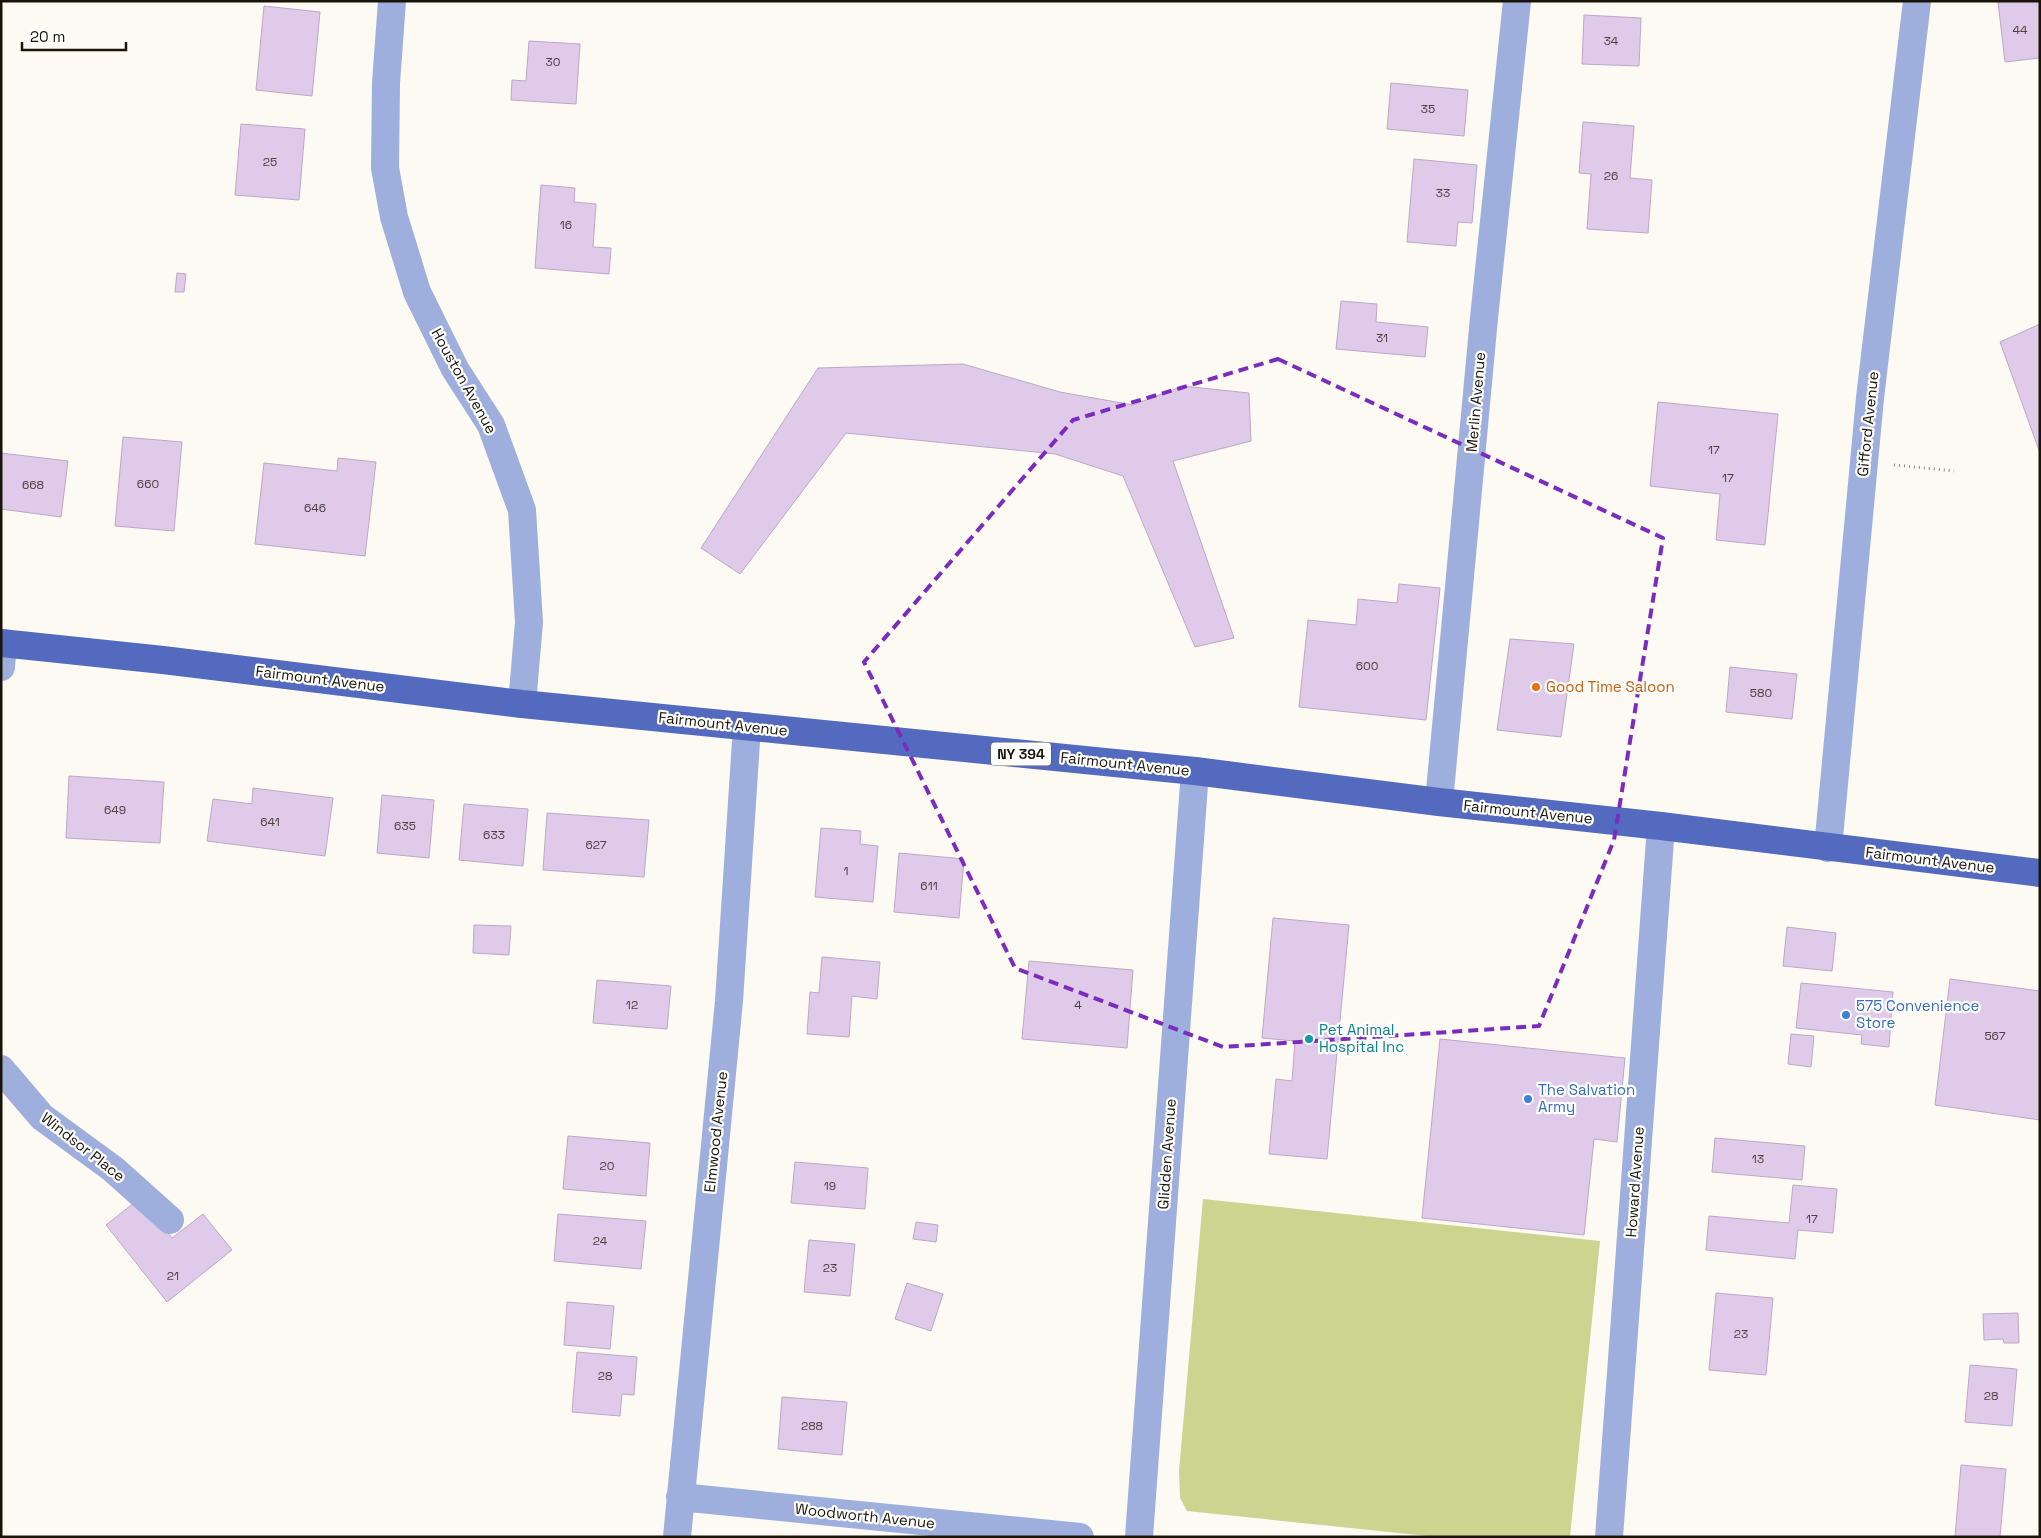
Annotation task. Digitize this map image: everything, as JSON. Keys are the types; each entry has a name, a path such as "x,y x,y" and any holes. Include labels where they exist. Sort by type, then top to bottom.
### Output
{"main road":[{"name":"Fairmount Avenue","path":"2,651 163,660 522,704 1195,771 1439,802 1662,826 2040,873"}],"street":[{"name":"Houston Avenue","path":"392,1 386,83 385,168 394,217 417,292 455,369 491,425 522,510 530,622 522,704"},
{"name":"Merlin Avenue","path":"1439,802 1484,318 1517,1"},
{"name":"Gifford Avenue","path":"1828,848 1864,462 1917,1"},
{"name":"Elmwood Avenue","path":"676,1537 729,1001 747,726"},
{"name":"Glidden Avenue","path":"1139,1537 1195,771"},
{"name":"Howard Avenue","path":"1609,1537 1662,826"},
{"name":"Windsor Place","path":"1,1068 42,1117 114,1169 170,1220"},
{"name":"Woodworth Avenue","path":"680,1497 1080,1537"}],"path":[{"path":"1864,462 1954,471"}],"highlighted area":[{"path":"1278,359 1663,538 1614,840 1539,1026 1223,1047 1015,968 864,662 1073,420"}],"green space":[{"path":"1203,1199 1600,1241 1570,1537 1437,1537 1187,1511 1180,1498 1179,1471"}],"building":[{"path":"2040,1 2040,58 2005,62 1998,2"},
{"path":"264,6 320,12 312,96 256,90"},
{"path":"1584,15 1641,18 1639,66 1582,64"},
{"path":"529,41 580,44 576,104 511,100 512,80 526,81"},
{"path":"1391,83 1468,90 1464,136 1387,129"},
{"path":"1583,122 1634,126 1630,178 1652,180 1648,233 1587,229 1591,174 1579,173"},
{"path":"241,124 305,129 299,200 235,195"},
{"path":"1414,159 1477,165 1472,223 1458,222 1456,246 1407,242"},
{"path":"541,185 575,188 574,202 596,204 593,247 611,248 609,274 535,268"},
{"path":"177,273 186,274 184,292 175,292"},
{"path":"1341,301 1377,304 1376,322 1428,327 1425,357 1336,349"},
{"path":"2040,324 2040,453 2000,342"},
{"path":"963,364 1060,392 1133,405 1183,386 1249,393 1251,441 1173,461 1234,638 1195,647 1123,476 1055,454 846,433 740,574 701,548 818,368"},
{"path":"1658,402 1778,414 1765,545 1716,540 1720,494 1650,486"},
{"path":"123,437 182,442 174,531 115,526"},
{"path":"1,453 68,461 61,517 1,509"},
{"path":"338,458 376,462 365,556 255,544 264,463 337,471"},
{"path":"1399,584 1440,588 1426,720 1299,707 1308,620 1356,625 1358,599 1397,603"},
{"name":"Good Time Saloon","path":"1510,639 1574,644 1561,737 1497,730"},
{"path":"1730,667 1797,674 1792,719 1726,712"},
{"path":"69,776 164,782 160,843 66,838"},
{"path":"253,788 333,798 325,856 207,841 213,799 252,804"},
{"path":"382,795 434,800 429,858 377,853"},
{"path":"464,804 528,809 523,866 459,860"},
{"path":"547,813 649,820 644,877 543,870"},
{"path":"821,828 861,831 860,844 878,846 873,902 815,897"},
{"path":"899,853 964,859 959,918 894,912"},
{"name":"Pet Animal Hospital Inc","path":"1273,918 1349,925 1327,1159 1269,1154 1276,1079 1292,1081 1295,1041 1262,1038"},
{"path":"474,925 511,926 509,955 473,953"},
{"path":"1787,927 1836,933 1832,971 1783,966"},
{"path":"822,957 880,962 877,999 852,996 849,1037 807,1034 810,992 819,993"},
{"path":"1029,961 1133,970 1127,1048 1022,1039"},
{"path":"1950,979 2040,991 2040,1120 1935,1105"},
{"path":"597,980 671,986 667,1029 593,1023"},
{"path":"1801,983 1893,992 1889,1047 1861,1044 1862,1035 1796,1028"},
{"path":"1791,1034 1814,1036 1811,1067 1788,1064"},
{"name":"The Salvation Army","path":"1440,1039 1625,1058 1617,1142 1594,1139 1584,1235 1422,1218"},
{"path":"568,1136 650,1143 646,1196 563,1189"},
{"path":"1715,1138 1805,1146 1802,1180 1712,1172"},
{"path":"795,1162 868,1168 865,1209 791,1203"},
{"path":"1793,1185 1837,1189 1833,1233 1798,1230 1795,1259 1706,1250 1709,1216 1789,1223"},
{"path":"140,1198 172,1238 203,1214 232,1250 167,1302 106,1225"},
{"path":"558,1214 646,1221 641,1269 554,1261"},
{"path":"916,1222 938,1225 936,1242 913,1239"},
{"path":"809,1240 855,1244 850,1296 804,1292"},
{"path":"907,1283 943,1294 931,1331 895,1319"},
{"path":"1716,1293 1773,1298 1766,1375 1709,1370"},
{"path":"567,1302 614,1306 610,1349 564,1345"},
{"path":"2018,1313 2019,1343 2004,1343 2003,1339 1984,1340 1983,1314"},
{"path":"577,1352 637,1357 634,1395 622,1394 620,1416 572,1412"},
{"path":"1970,1365 2017,1369 2012,1426 1965,1422"},
{"path":"782,1397 847,1402 842,1455 778,1449"},
{"path":"1961,1465 2006,1469 2000,1537 1955,1537"}],"place":[{"name":"Good Time Saloon","path":"1536,687"},
{"name":"575 Convenience Store","path":"1846,1015"},
{"name":"Pet Animal Hospital Inc","path":"1309,1039"},
{"name":"The Salvation Army","path":"1528,1099"}]}
